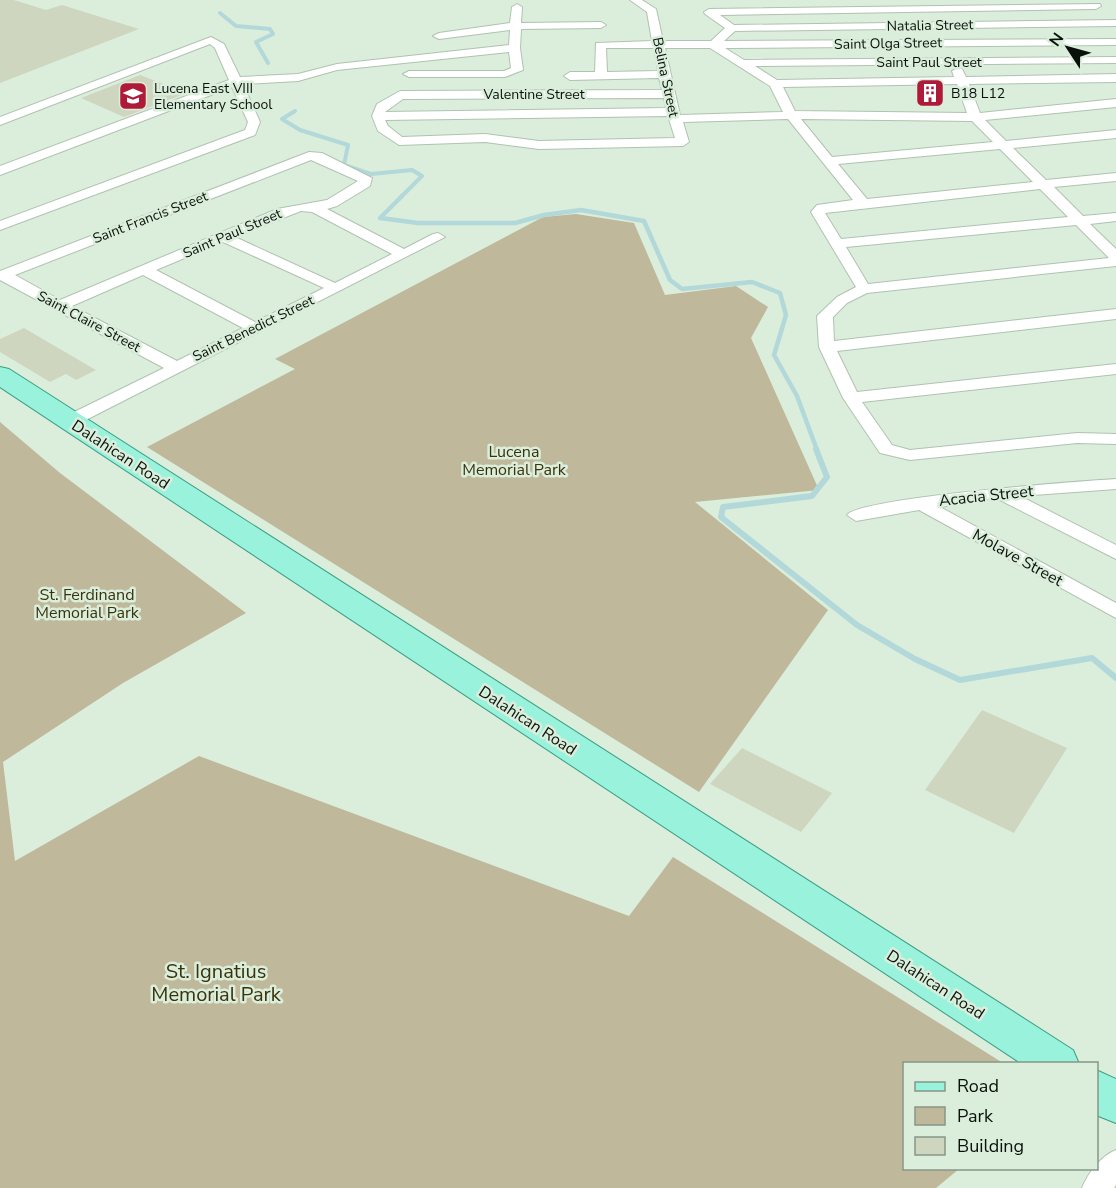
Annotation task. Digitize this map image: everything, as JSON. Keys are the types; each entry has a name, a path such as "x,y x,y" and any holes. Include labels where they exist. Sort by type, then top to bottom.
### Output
{"main road":[{"name":"Dalahican Road","path":"0,375 1055,1062"},
{"path":"1098,1091 1116,1103"}],"street":[{"name":"Belina Street","path":"378,116 382,128 399,141 485,138 539,145 683,142 673,116 652,11 635,0"},
{"path":"863,202 791,115 775,84 713,45 732,28 709,12 935,4 1091,3 1116,18"},
{"path":"935,4 975,117 1116,257"},
{"path":"409,74 512,73 519,68 514,48 517,8"},
{"name":"Natalia Street","path":"732,28 1116,23"},
{"path":"439,36 516,26 601,25"},
{"path":"0,121 211,40 220,46 254,122 251,132 0,226"},
{"name":"Saint Olga Street","path":"601,75 600,45 1116,42"},
{"path":"0,171 236,81 298,77 336,67 514,48"},
{"name":"Saint Paul Street","path":"742,63 1116,60"},
{"path":"570,76 665,74"},
{"path":"775,84 1116,78"},
{"name":"Valentine Street","path":"378,116 381,107 400,95 669,94"},
{"path":"378,116 975,117 1116,103"},
{"path":"829,161 1116,134"},
{"name":"Saint Paul Street","path":"60,305 282,212 301,207 315,208 350,194 365,183 365,178 317,156 300,158"},
{"name":"Saint Francis Street","path":"2,276 300,158"},
{"path":"864,289 818,212 822,208 1116,177"},
{"path":"315,208 403,254"},
{"path":"838,243 1116,217"},
{"path":"224,237 335,288"},
{"name":"Saint Benedict Street","path":"70,421 438,237"},
{"path":"1116,262 864,289 842,300 825,316 827,347 851,398 886,449 910,455 1077,438 1116,439"},
{"path":"144,270 254,328"},
{"name":"Saint Claire Street","path":"2,276 175,367"},
{"path":"827,347 1116,314"},
{"path":"851,398 1116,369"},
{"name":"Acacia Street","path":"856,515 919,503 999,492 1116,484"},
{"path":"1091,486 1116,498"},
{"path":"999,492 1116,553"},
{"name":"Molave Street","path":"919,503 1116,611"},
{"path":"1096,1188 1116,1163"}],"green space":[{"name":"Lucena Memorial Park","path":"576,214 634,223 665,295 736,286 768,307 751,338 819,490 695,502 828,610 699,792 147,447 295,369 275,359 543,217"},
{"name":"St. Ignatius Memorial Park","path":"0,422 60,473 246,613 123,683 3,762 15,861 199,756 629,916 673,857 1001,1062 903,1062 903,1170 958,1170 936,1188 0,1188"}],"building":[{"path":"0,0 14,0 46,10 62,5 139,29 0,83"},
{"name":"Lucena East VIII Elementary School","path":"140,75 187,93 124,117 81,98"},
{"path":"24,328 96,370 76,380 66,374 50,382 0,352 0,339"},
{"path":"982,710 1067,748 1014,833 925,790"},
{"path":"742,748 832,793 801,832 710,784"}],"waterway":[{"path":"220,13 236,26 270,29 273,34 256,42 268,63"},
{"path":"295,111 282,119 300,130 348,145 344,165 371,174 412,170 422,176 380,218 418,223 515,223 544,215 581,210 644,221 670,280 682,289 752,282 780,293 786,315 774,355 797,396 817,450"},
{"path":"816,449 827,477 812,496 723,507 721,517 857,625 915,659 960,680 1092,658 1116,678"}],"place":[{"name":"B18 L12","path":"930,93"},
{"name":"Lucena East VIII Elementary School","path":"133,96"}],"park label":[{"name":"St. Ferdinand Memorial Park","path":"87,603"}]}
